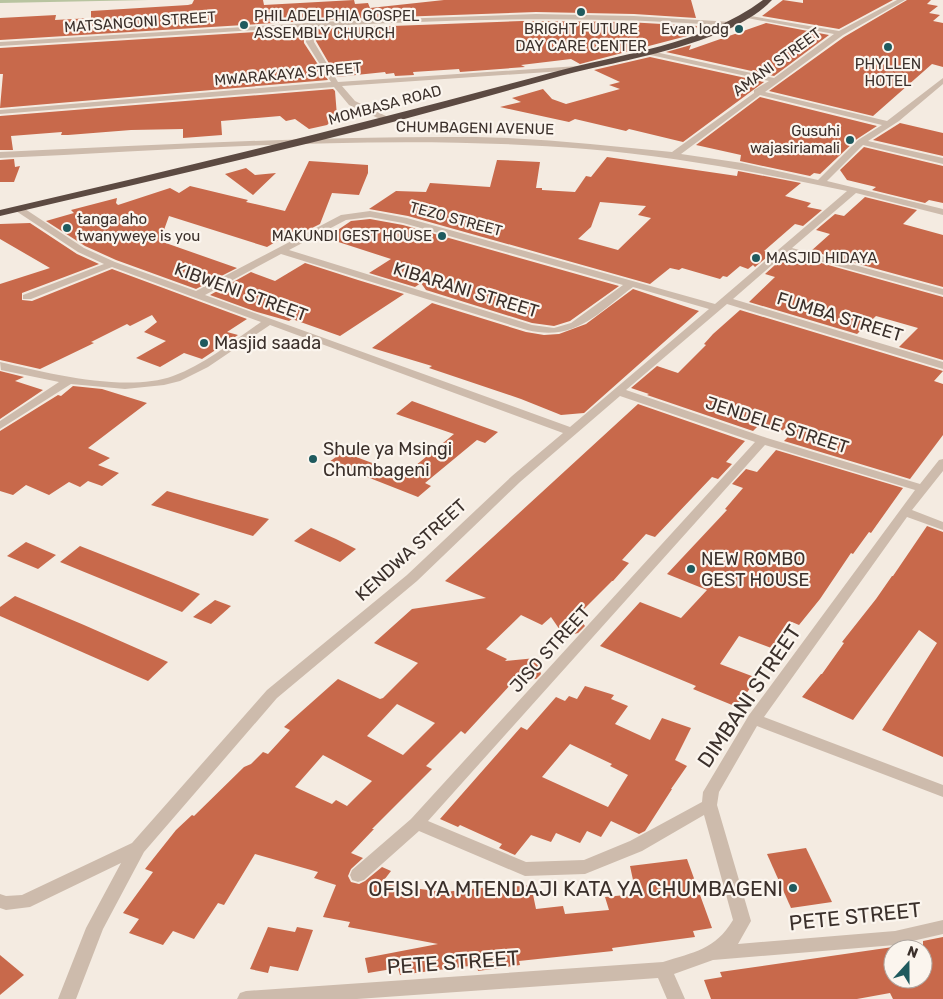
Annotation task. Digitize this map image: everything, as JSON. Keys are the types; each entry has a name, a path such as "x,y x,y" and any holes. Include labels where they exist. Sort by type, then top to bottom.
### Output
{"highway":[{"name":"MOMBASA ROAD","path":"0,214 307,141 578,68 648,52 732,24 748,16 768,0"}],"street":[{"name":"AMANI STREET","path":"674,155 757,92 840,33 902,0"},
{"name":"MATSANGONI STREET","path":"0,44 308,25 528,16 686,20 732,24"},
{"path":"748,16 840,33"},
{"path":"308,25 310,42 336,84 352,103 387,120"},
{"path":"648,52 774,80"},
{"name":"MWARAKAYA STREET","path":"0,112 336,84 578,68"},
{"path":"820,183 862,142 889,124 943,80"},
{"path":"757,92 889,124"},
{"name":"CHUMBAGENI AVENUE","path":"0,155 307,141 478,140 585,146 674,155 742,166 854,190 943,212"},
{"path":"862,142 943,161"},
{"name":"KENDWA STREET","path":"67,999 95,928 138,848 272,694 412,578 516,479 854,190"},
{"name":"KIBWENI STREET","path":"19,209 81,250 112,264 572,432"},
{"name":"TEZO STREET","path":"197,295 344,217 370,214 404,220 632,283 722,304"},
{"path":"786,249 943,292"},
{"name":"KIBARANI STREET","path":"281,250 531,328 554,331 575,325 632,283"},
{"path":"27,297 112,264"},
{"name":"FUMBA STREET","path":"722,304 943,366"},
{"path":"0,365 5,368 69,380 130,385 165,382 194,370 269,321"},
{"path":"0,426 69,380"},
{"name":"JENDELE STREET","path":"620,392 763,441 923,489"},
{"name":"JISO STREET","path":"358,875 417,822 763,441"},
{"name":"DIMBANI STREET","path":"709,805 711,792 754,719 904,512 943,463"},
{"path":"904,512 943,526"},
{"path":"754,719 943,791"},
{"path":"417,822 526,869 585,867 636,846 709,805 742,921 730,941 712,953 663,970 676,999"},
{"path":"0,901 6,903 24,902 138,848"},
{"name":"PETE STREET","path":"712,953 895,938 943,928"},
{"name":"PETE STREET","path":"246,999 663,970"}],"green space":[{"path":"0,0 149,0 0,3"}],"building":[{"path":"194,0 263,0 264,5 354,0 355,4 368,3 370,8 444,0 691,0 696,18 634,14 536,12 340,19 0,40 0,18 56,15 55,20 91,18 91,11 188,5 192,4"},
{"path":"783,0 803,3 803,0 893,0 839,29 762,16"},
{"path":"907,0 931,0 927,4 938,6 929,13 940,15 933,21 943,23 943,67 932,64 873,116 769,91 844,37"},
{"path":"522,21 627,22 697,26 694,33 687,36 580,64 571,59 521,65 525,67 460,72 459,69 413,72 414,75 395,76 394,73 386,74 385,72 337,77 316,41 314,29"},
{"path":"766,23 829,35 774,76 666,52 691,45 689,50"},
{"path":"303,29 304,43 328,80 0,108 3,74 0,74 0,48"},
{"path":"650,57 764,82 683,142 629,129 626,131 575,119 569,122 500,107 521,102 512,98 543,89 552,99 566,104 620,89 609,85 620,82 594,70"},
{"path":"333,89 335,91 337,116 327,125 309,129 295,119 286,121 280,116 221,121 222,135 183,138 183,129 131,130 61,135 62,132 11,136 13,150 0,150 0,116"},
{"path":"760,97 877,126 857,139 820,174 814,173 810,176 740,161 741,155 696,145"},
{"path":"900,123 943,133 943,156 873,140"},
{"path":"864,147 943,166 943,203 929,200 925,203 872,190 876,187 847,180 840,170"},
{"path":"607,157 737,176 738,171 801,183 785,196 811,203 807,207 822,210 803,226 795,224 764,251 772,253 755,267 753,265 748,269 740,266 727,277 723,276 720,279 682,268 679,270 670,268 650,284 408,216 369,209 396,191 426,192 430,183 490,187 497,160 540,162 536,188 542,188 542,190 575,192 586,176 591,177","holes":["600,202 646,206 638,215 651,218 618,250 578,239 591,227"]},
{"path":"14,159 15,167 20,166 14,182 0,182 0,160"},
{"path":"309,161 368,165 368,173 359,195 332,193 320,224 300,234 292,232 267,247 169,216 160,241 237,268 196,289 116,260 85,246 46,221 74,213 71,210 117,198 116,203 118,205 170,188 179,193 190,186 285,211"},
{"path":"246,168 255,175 276,173 253,195 225,174"},
{"path":"865,197 917,210 903,224 943,235 943,287 811,251 830,234 816,230 835,214 844,216"},
{"path":"370,219 403,225 619,286 570,321 554,326 532,323 426,290 421,283 415,287 369,273 391,259 326,238 351,221"},
{"path":"30,223 77,254 99,264 22,293 22,300 32,301 112,269 247,319 227,332 238,335 202,359 184,353 160,367 136,358 166,341 144,332 157,322 152,315 130,326 127,324 91,342 94,343 40,369 0,360 0,284 50,268 0,239 0,224"},
{"path":"785,256 801,261 803,258 943,297 943,360 899,347 918,328 876,316 857,334 749,302 775,277 765,274"},
{"path":"305,263 404,294 340,336 292,319 289,321 257,312 210,295 251,272 275,281"},
{"path":"633,289 699,311 584,413 561,415 521,399 429,368 432,366 372,348 432,303 526,332 544,335 559,334 586,324"},
{"path":"740,310 943,371 934,381 943,384 943,435 910,479 784,441 792,433 760,424 753,431 631,388 657,366 678,373 706,345 704,344 713,334"},
{"path":"0,371 24,377 15,381 43,390 0,419"},
{"path":"73,386 102,389 147,403 88,448 110,458 98,465 119,473 102,486 88,481 80,487 69,482 49,495 26,485 13,495 0,491 0,431 58,395 61,396"},
{"path":"412,401 498,432 485,443 477,440 425,483 431,486 418,497 329,462 343,452 404,475 454,434 396,414"},
{"path":"638,404 745,441 726,462 732,464 718,479 712,477 655,537 646,534 622,560 629,563 613,581 583,610 575,613 585,626 578,633 567,636 562,633 551,617 542,625 521,615 486,649 507,659 505,661 536,658 541,674 536,679 514,681 465,734 461,731 426,766 432,769 372,829 374,829 351,853 363,858 351,869 348,876 351,882 359,884 382,867 391,871 381,884 444,892 531,885 536,909 563,906 565,914 609,910 605,897 636,894 630,866 687,859 712,928 693,931 695,937 612,948 613,951 519,961 520,965 478,971 477,965 400,975 398,968 368,973 365,958 438,944 348,927 350,922 323,917 336,885 314,878 318,872 255,854 224,905 218,903 194,939 173,931 163,945 129,933 139,919 123,913 153,872 145,869 176,830 192,815 194,816 244,767 251,764 263,752 268,754 290,730 284,727 338,679 380,699 383,698 418,663 374,643 412,609 486,598 445,581","holes":["397,704 435,723 403,755 367,736","323,755 372,781 347,806 336,800 332,804 295,787"]},
{"path":"776,450 903,488 871,533 869,532 853,554 851,553 820,599 799,625 792,622 774,649 739,636 720,664 757,678 737,707 693,689 696,686 600,646 640,602 681,618 707,590 667,574 727,510 725,509 743,488 732,484 746,469 757,472"},
{"path":"167,491 269,519 253,536 151,505"},
{"path":"927,526 943,532 943,757 882,730 937,643 919,630 853,720 802,697 822,674 844,643 842,642 893,576"},
{"path":"311,528 356,549 340,562 294,541"},
{"path":"26,542 56,555 38,569 7,556"},
{"path":"80,546 200,594 182,612 60,562"},
{"path":"15,596 168,662 148,681 0,616 0,607"},
{"path":"215,600 231,606 211,624 193,617"},
{"path":"585,686 614,695 611,699 628,706 615,724 650,740 662,718 691,728 675,760 687,766 645,831 639,834 611,821 601,837 587,831 580,843 556,833 551,842 531,835 515,855 499,848 502,844 460,825 458,827 440,819 521,727 527,730 556,697 565,701 569,696 577,699","holes":["570,744 612,764 610,766 628,775 608,807 542,777"]},
{"path":"806,848 832,902 791,908 767,854"},
{"path":"268,927 295,932 297,927 313,930 298,971 270,966 268,973 250,969"},
{"path":"943,937 943,999 893,999 890,993 857,999 711,999 704,980 722,977 720,972 883,948 883,989 933,989 933,939"},
{"path":"0,955 24,975 0,995"}],"place":[{"name":"BRIGHT FUTURE DAY CARE CENTER","path":"581,12"},
{"name":"PHILADELPHIA GOSPEL ASSEMBLY CHURCH","path":"244,25"},
{"name":"Evan lodg","path":"739,29"},
{"name":"PHYLLEN HOTEL","path":"888,47"},
{"name":"Gusuhi wajasiriamali","path":"850,140"},
{"name":"tanga aho twanyweye is you","path":"67,228"},
{"name":"MAKUNDI GEST HOUSE","path":"442,236"},
{"name":"MASJID HIDAYA","path":"756,258"},
{"name":"Masjid saada","path":"204,343"},
{"name":"Shule ya Msingi Chumbageni","path":"313,459"},
{"name":"NEW ROMBO GEST HOUSE","path":"691,569"},
{"name":"OFISI YA MTENDAJI KATA YA CHUMBAGENI","path":"793,888"}]}
